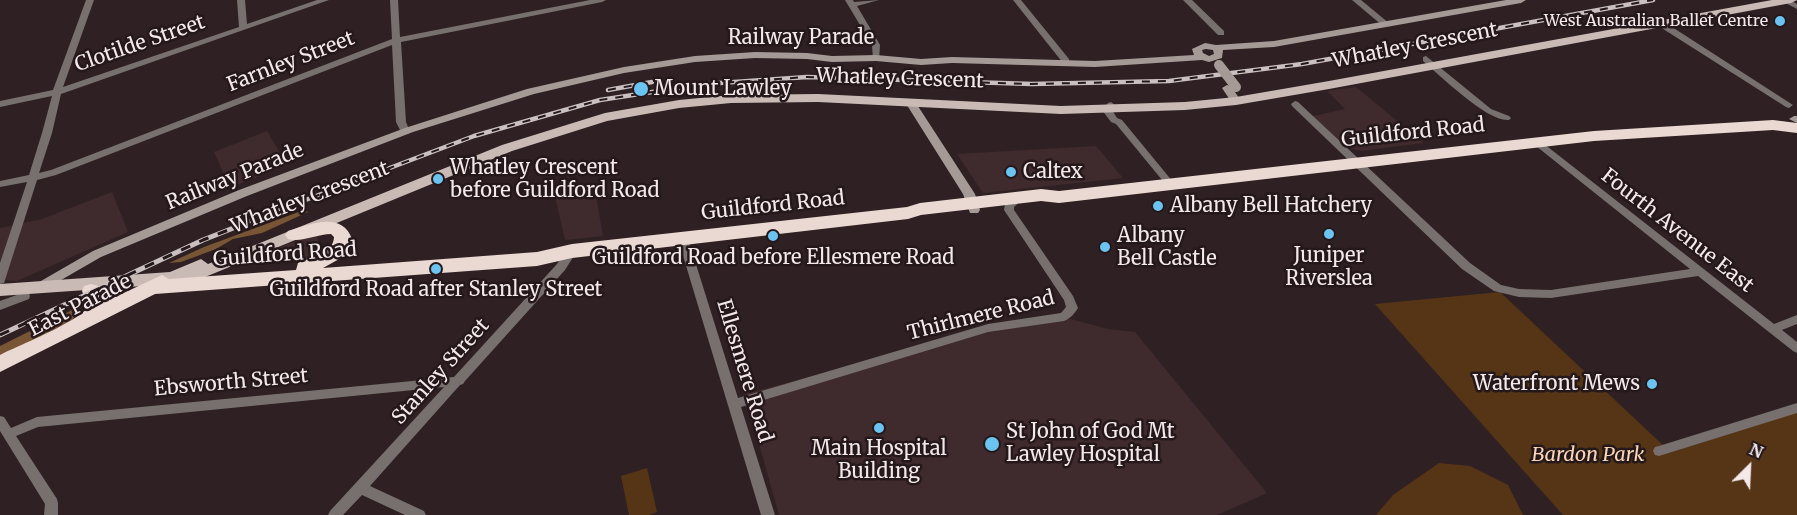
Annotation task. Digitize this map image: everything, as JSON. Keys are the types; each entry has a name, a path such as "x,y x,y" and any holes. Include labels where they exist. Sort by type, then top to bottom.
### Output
{"highway":[{"name":"Guildford Road","path":"172,282 304,268 572,251 908,213 923,216 1014,202 1041,195 1059,197 1594,136 1773,125 1795,118"},
{"path":"294,235 327,228 340,231 343,235 342,246 337,251 304,268"},
{"name":"Guildford Road","path":"172,282 537,259 572,251"},
{"name":"East Parade","path":"0,364 87,320 172,282"},
{"name":"East Parade","path":"0,373 172,282"},
{"path":"85,288 102,294 104,300 96,313 87,320"}],"main road":[{"name":"Whatley Crescent","path":"172,282 465,161 475,160 555,131 605,117 679,104 772,98 1115,111 1236,94 1429,62 1656,21 1752,0"},
{"name":"Whatley Crescent","path":"1656,21 1790,2"},
{"name":"Whatley Crescent","path":"172,282 468,166 475,160"},
{"name":"Guildford Road","path":"0,298 32,292 172,282"},
{"name":"Guildford Road","path":"0,290 32,292"}],"street":[{"path":"0,280 47,133 57,92 90,0"},
{"path":"241,0 243,27"},
{"name":"Clotilde Street","path":"0,104 57,92 325,0"},
{"path":"394,0 402,126 407,131"},
{"name":"Farnley Street","path":"0,184 53,173 395,41 602,0"},
{"path":"875,0 851,2 876,45 876,55"},
{"path":"1017,0 1065,59"},
{"path":"1187,0 1221,33"},
{"path":"1356,0 1386,24"},
{"name":"Railway Parade","path":"32,292 97,254 233,197 407,131 557,84 655,65 755,55 796,55 832,59 876,55 921,62 952,60 1044,63 1065,59 1133,62 1211,57 1521,0"},
{"path":"1656,21 1795,118"},
{"path":"1211,57 1236,94"},
{"path":"1429,62 1488,111 1506,118"},
{"path":"910,102 969,194 973,207"},
{"path":"1295,104 1466,266 1498,288 1519,293 1551,294 1699,272"},
{"path":"1115,111 1170,184"},
{"name":"Fourth Avenue East","path":"1536,142 1797,348"},
{"name":"Thirlmere Road","path":"734,404 988,328 1064,317 1072,308 1069,298 1009,211 1014,202"},
{"name":"Ellesmere Road","path":"683,239 768,515"},
{"name":"Stanley Street","path":"335,515 459,381 561,267 572,251"},
{"path":"78,266 74,281 85,288"},
{"path":"0,306 32,292"},
{"path":"1773,329 1797,319"},
{"name":"Ebsworth Street","path":"9,434 37,422 459,381"},
{"path":"1659,451 1797,408"},
{"path":"0,421 52,503 51,515"},
{"path":"361,488 419,515"}],"shaded area":[{"path":"1356,87 1424,143 1361,151 1338,145 1309,117 1345,109 1327,91"},
{"path":"267,131 287,165 230,188 214,152"},
{"path":"1096,146 1123,178 983,193 957,154"},
{"path":"594,184 603,236 565,240 554,192"},
{"path":"112,192 128,232 17,281 0,280 0,228 42,219"},
{"path":"304,210 308,212 262,233 233,239 216,249 181,262 169,263 204,247"},
{"path":"317,233 320,258 237,267 237,264"},
{"path":"84,304 72,320 0,359 0,346"},
{"name":"St John of God Mt Lawley Hospital","path":"1064,317 1108,329 1135,332 1267,493 1217,515 779,515 745,394 973,333"}],"green space":[{"name":"Bardon Park","path":"1500,292 1666,448 1797,411 1797,515 1563,515 1375,304"},
{"path":"1439,463 1470,466 1508,485 1523,515 1376,515 1393,495"},
{"path":"647,468 657,512 649,515 629,515 621,476"}],"railway":[{"path":"237,226 474,136 600,100 705,84 807,77 1032,84 1169,81 1302,64 1653,0"},
{"path":"608,90 652,82"},
{"path":"0,335 203,240 241,225"}],"place":[{"name":"West Australian Ballet Centre","path":"1780,21"},
{"name":"Mount Lawley","path":"641,89"},
{"name":"Caltex","path":"1011,172"},
{"name":"Whatley Crescent before Guildford Road","path":"438,179"},
{"name":"Albany Bell Hatchery","path":"1158,206"},
{"name":"Juniper Riverslea","path":"1329,234"},
{"name":"Guildford Road before Ellesmere Road","path":"773,236"},
{"name":"Albany Bell Castle","path":"1105,247"},
{"name":"Guildford Road after Stanley Street","path":"436,269"},
{"name":"Waterfront Mews","path":"1652,384"},
{"name":"Main Hospital Building","path":"879,428"},
{"name":"St John of God Mt Lawley Hospital","path":"992,444"}]}
